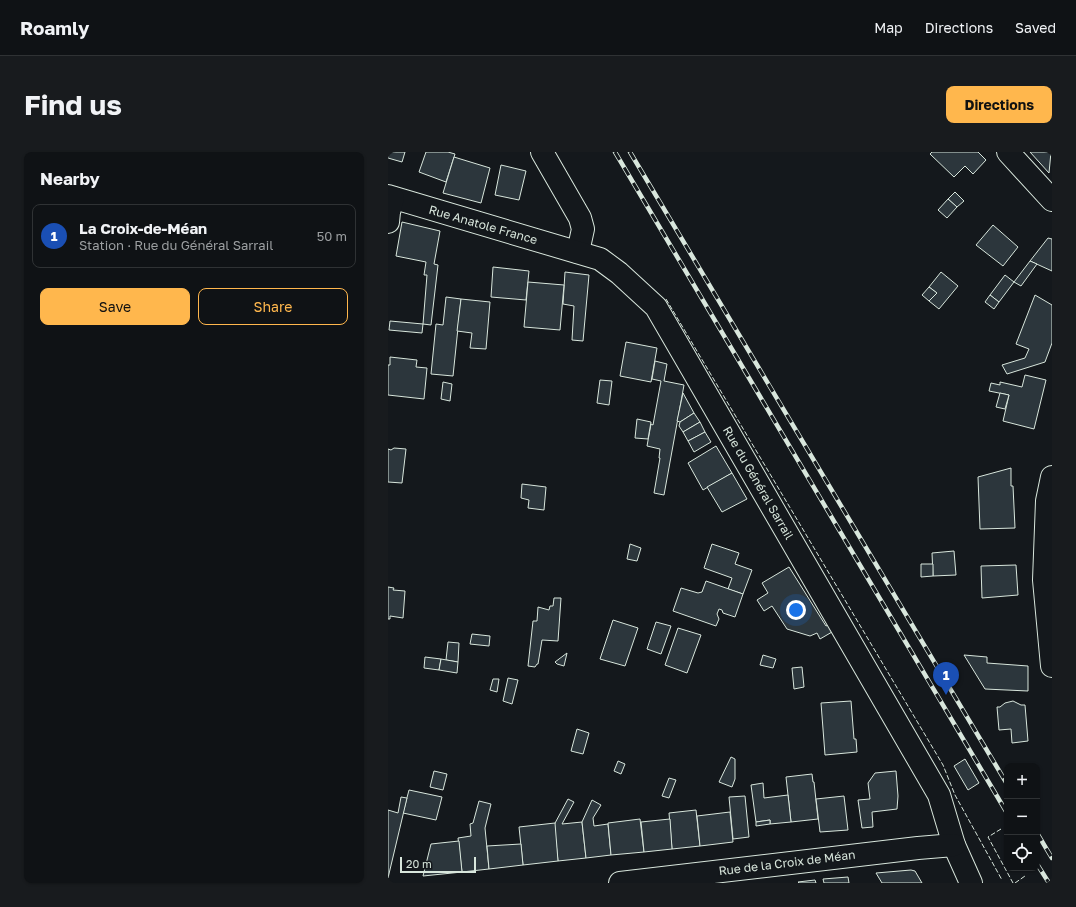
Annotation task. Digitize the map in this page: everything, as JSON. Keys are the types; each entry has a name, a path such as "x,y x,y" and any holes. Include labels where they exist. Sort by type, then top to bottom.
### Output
{"street":[{"path":"542,152 580,218 583,229 578,252"},
{"path":"1008,152 1052,200"},
{"path":"388,222 391,197"},
{"name":"Rue Anatole France","path":"391,197 578,252"},
{"name":"Rue du Général Sarrail","path":"578,252 600,259 624,277 656,307 939,796 954,845 971,883"},
{"path":"1052,476 1047,501 1044,580 1052,666"},
{"name":"Rue de la Croix de Méan","path":"620,883 954,845"}],"building":[{"path":"388,152 405,152 402,162 388,158"},
{"path":"426,152 448,152 455,154 446,182 419,172"},
{"path":"932,152 978,152 986,160 973,174 965,166 954,177 930,154"},
{"path":"1030,152 1051,152 1049,173"},
{"path":"454,157 490,168 481,203 443,193"},
{"path":"501,165 526,171 519,200 495,195"},
{"path":"955,192 964,201 957,207 948,199"},
{"path":"948,199 957,207 947,218 938,210"},
{"path":"402,222 440,231 434,264 438,265 431,325 423,324 427,275 424,275 426,262 396,256"},
{"path":"993,225 1018,247 1003,266 976,245"},
{"path":"1048,238 1052,239 1052,271 1030,261"},
{"path":"1030,261 1037,264 1021,286 1014,282"},
{"path":"493,267 529,271 526,300 491,297"},
{"path":"565,272 589,275 583,341 572,340 574,306 563,304"},
{"path":"941,272 958,286 939,309 929,301 937,293 929,287"},
{"path":"1005,275 1014,282 999,302 990,295"},
{"path":"528,282 564,285 560,330 524,327"},
{"path":"929,287 937,293 929,301 922,295"},
{"path":"990,295 999,302 994,309 985,302"},
{"path":"1035,295 1052,305 1052,343 1045,362 1007,374 1002,365 1025,358 1029,349 1016,344"},
{"path":"446,297 461,299 453,376 431,374 436,324 443,325"},
{"path":"461,299 490,302 486,349 470,348 472,333 457,331"},
{"path":"390,321 423,324 422,333 389,330"},
{"path":"626,342 657,348 651,382 620,376"},
{"path":"390,357 417,360 416,367 427,368 424,399 388,395 388,365 390,365"},
{"path":"655,361 667,364 664,381 684,385 664,495 654,493 660,458 660,449 647,446 651,424 653,425 661,381 652,379"},
{"path":"1025,375 1046,380 1034,429 1003,421 1009,395 989,391 991,383 1000,385 1000,382 1022,387"},
{"path":"600,380 612,381 609,405 597,403"},
{"path":"443,382 452,384 450,401 441,399"},
{"path":"683,393 694,413 680,422 677,421"},
{"path":"1000,393 1009,395 1005,409 996,407"},
{"path":"694,413 700,422 683,432 679,426 680,422"},
{"path":"637,419 651,422 648,439 635,438"},
{"path":"700,422 705,432 688,441 683,432"},
{"path":"705,432 711,442 694,452 688,441"},
{"path":"716,446 732,473 703,490 688,463"},
{"path":"394,448 406,449 402,483 388,482 388,449 391,450"},
{"path":"1011,468 1015,528 980,529 978,477"},
{"path":"732,473 747,499 722,512 707,487"},
{"path":"522,484 546,487 544,510 528,508 529,500 521,498"},
{"path":"630,544 641,548 637,561 627,559"},
{"path":"712,544 739,553 735,564 752,570 743,594 728,589 732,578 704,568"},
{"path":"954,551 956,575 933,576 932,553"},
{"path":"921,564 933,564 933,576 921,577"},
{"path":"1016,565 1018,595 982,598 981,566"},
{"path":"789,567 826,626 828,625 832,632 820,639 817,633 810,636 787,629 772,606 764,611 757,600 768,593 762,583"},
{"path":"706,581 743,594 735,617 723,613 722,610 719,609 717,614 719,619 716,626 673,611 681,588 698,593 702,592"},
{"path":"388,587 394,588 393,590 405,591 403,618 390,616 390,619 388,619"},
{"path":"554,598 561,598 558,641 542,640 538,664 535,667 528,666 533,621 537,621 538,607 549,610 550,606 553,606"},
{"path":"613,620 638,628 625,666 600,659"},
{"path":"656,622 671,626 661,654 647,649"},
{"path":"678,628 701,635 687,673 665,665"},
{"path":"472,634 490,636 489,646 470,644"},
{"path":"448,642 459,643 458,662 446,660"},
{"path":"567,653 564,666 555,662"},
{"path":"763,655 776,659 773,668 760,665"},
{"path":"964,655 987,657 987,663 1028,666 1028,691 985,689"},
{"path":"425,657 441,659 439,670 424,668"},
{"path":"441,659 458,662 457,673 439,670"},
{"path":"802,667 804,687 794,689 792,668"},
{"path":"508,678 518,680 512,704 503,701"},
{"path":"493,679 499,679 497,692 490,690"},
{"path":"851,701 854,739 856,739 857,752 825,755 821,703"},
{"path":"1013,701 1021,705 1025,705 1028,741 1012,743 1011,729 999,730 997,707"},
{"path":"577,729 589,733 583,754 571,751"},
{"path":"731,757 735,759 735,779 732,787 719,782"},
{"path":"965,759 979,783 968,790 954,766"},
{"path":"618,761 625,764 621,774 614,771"},
{"path":"434,771 447,774 443,790 430,787"},
{"path":"896,771 898,796 897,809 872,812 873,827 862,828 858,800 870,799 868,783 875,773"},
{"path":"812,774 818,819 791,822 786,777"},
{"path":"669,778 676,780 669,798 662,796"},
{"path":"763,783 764,798 788,795 791,822 770,824 770,820 756,822 751,785"},
{"path":"409,790 442,797 436,820 403,813"},
{"path":"745,796 749,837 733,839 729,797"},
{"path":"844,796 848,830 820,832 816,799"},
{"path":"401,797 407,798 388,878 388,810 398,813"},
{"path":"568,799 574,802 562,824 582,822 586,858 558,861 554,825"},
{"path":"592,800 601,805 593,818 594,826 608,824 611,855 586,858 582,822"},
{"path":"479,801 491,804 485,828 489,869 462,872 458,838 471,836 470,824 473,823"},
{"path":"696,810 700,846 672,849 669,813"},
{"path":"730,812 733,842 700,846 697,816"},
{"path":"640,819 644,852 611,855 608,823"},
{"path":"670,819 672,849 644,852 641,822"},
{"path":"770,820 770,824 756,826 756,822"},
{"path":"555,823 558,861 523,865 519,827"},
{"path":"459,841 462,872 423,876 431,844"},
{"path":"521,844 523,865 489,869 487,846"},
{"path":"911,870 915,871 922,883 882,883 876,873"},
{"path":"848,877 849,883 824,883 823,879"},
{"path":"815,880 816,883 798,882"}],"railway":[{"path":"615,152 1004,808"},
{"path":"630,152 1004,779"},
{"path":"1038,835 1052,858"},
{"path":"1040,869 1049,883"}],"fence":[{"path":"666,299 943,765 955,795 1002,880"},
{"path":"1001,829 988,837 1013,883"},
{"path":"1015,883 1025,876"}],"place":[{"name":"La Croix-de-Méan","path":"946,695"}]}
